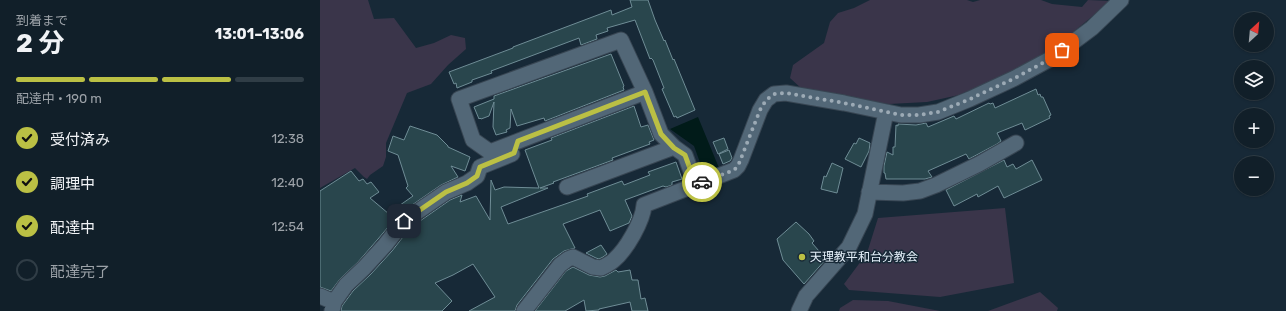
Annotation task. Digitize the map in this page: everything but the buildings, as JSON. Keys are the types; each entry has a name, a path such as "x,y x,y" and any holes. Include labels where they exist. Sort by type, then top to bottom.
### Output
{"street":[{"path":"524,311 560,265 568,259 573,257 593,267 601,268 608,265 615,259 624,249 639,224 644,211 644,205 734,170 738,166 760,110 766,100 774,94 786,93 901,115 918,115 938,112 1015,78 1052,58 1092,28 1121,0"},
{"path":"645,92 490,152 473,140 459,99 621,40 645,92 661,134 674,148 685,155 696,185"},
{"path":"799,311 806,296 849,247 865,214 886,112"},
{"path":"329,303 364,268 404,221 446,192 467,183 477,176 480,167 514,153 518,141"},
{"path":"869,192 920,191 936,185 979,164 1016,143"},
{"path":"567,187 674,148"}],"shaded area":[{"path":"320,0 368,0 374,19 394,18 416,48 434,43 451,35 465,38 466,49 448,65 431,84 407,93 386,143 386,157 383,166 370,175 367,179 355,168 320,188"},
{"path":"870,0 967,0 973,2 980,0 1041,0 1052,4 1082,7 1088,0 1111,1 1039,60 959,95 927,102 889,104 832,96 802,89 790,78 793,65 824,43 830,22 838,13 854,8"},
{"path":"698,117 719,168 710,173 702,168 694,146 670,129"},
{"path":"1005,208 1014,283 940,297 849,290 844,284 867,253 878,218"},
{"path":"1040,292 1058,308 1057,311 988,311"},
{"path":"853,300 888,301 940,311 839,311 840,308"}],"way so far":[{"path":"702,182 734,170 738,166 760,110 766,100 774,94 786,93 901,115 918,115 938,112 1015,78 1052,58 1062,50"}],"place":[{"name":"天理教平和台分教会","path":"802,257"}],"route":[{"path":"404,221 446,192 467,183 477,176 480,167 514,153 518,141 645,92 661,134 674,148 685,155 696,185 702,182"}]}
